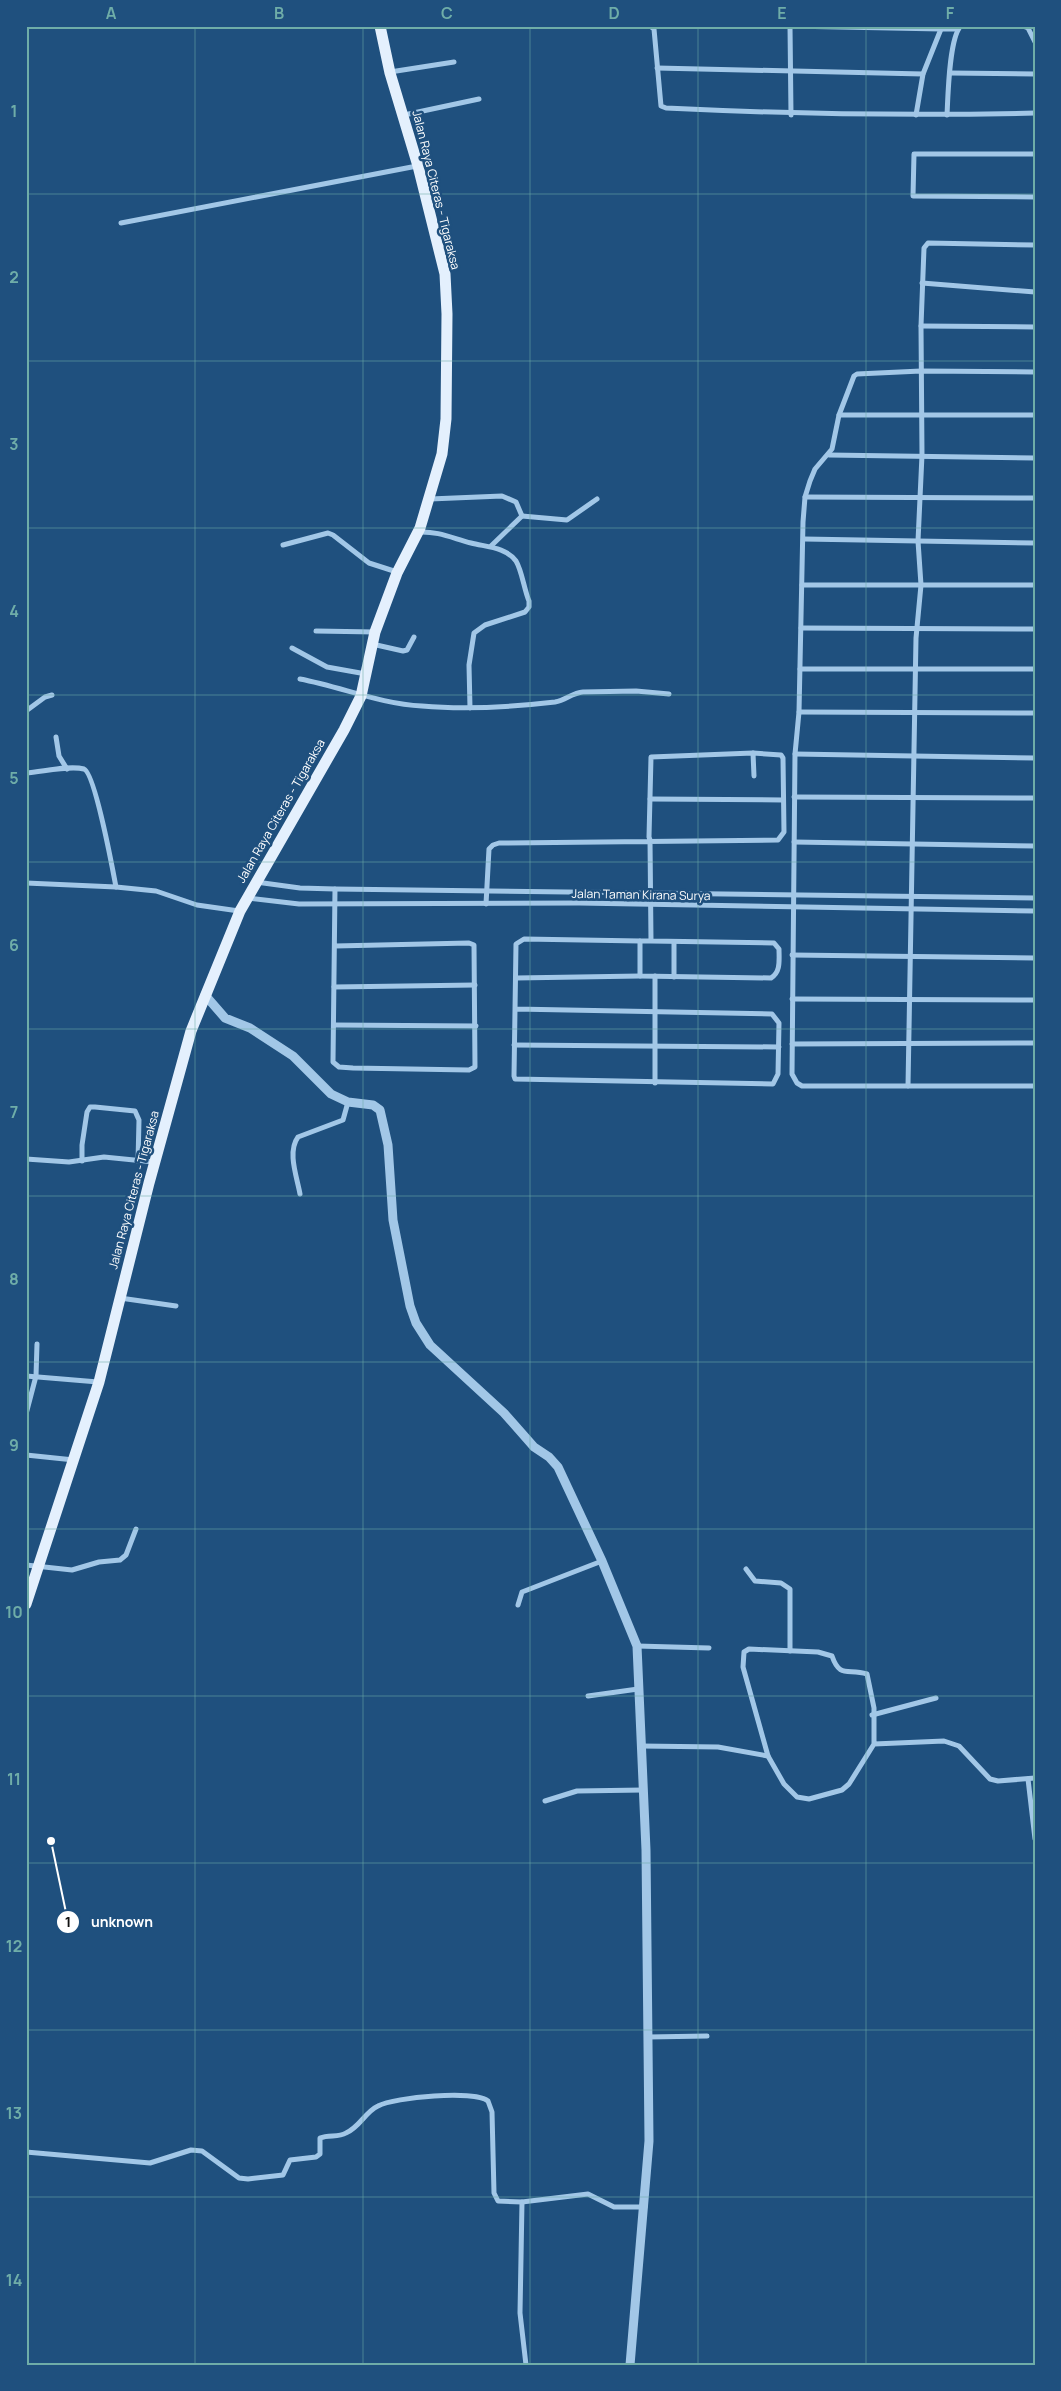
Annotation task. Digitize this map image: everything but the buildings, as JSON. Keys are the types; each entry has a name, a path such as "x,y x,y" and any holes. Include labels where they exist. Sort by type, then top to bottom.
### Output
{"main road":[{"name":"Jalan Raya Citeras - Tigaraksa","path":"26,1604 99,1382 154,1162 190,1032 246,898 344,730 361,696 375,632 397,573 418,532 429,499 444,440 447,303 444,274 418,166 390,72 380,26"}],"street":[{"path":"791,114 790,26 960,28 950,72 947,115"},
{"path":"1023,26 1028,28 1035,42"},
{"path":"652,27 661,106 791,114 947,115 1035,113"},
{"path":"918,115 923,74 942,27"},
{"path":"390,72 454,62"},
{"path":"657,68 923,74"},
{"path":"950,72 1035,74"},
{"path":"403,115 479,98"},
{"path":"1035,154 914,154 913,196 1035,197"},
{"path":"121,223 418,166"},
{"path":"908,1086 916,626 920,585 918,542 922,414 920,326 924,248 928,243 1035,245"},
{"path":"922,283 1035,292"},
{"path":"920,326 1035,327"},
{"path":"1035,372 921,371 857,374 854,376 839,415 836,435 829,455 815,468 805,497 800,669 795,754 792,956 792,1074 797,1083 802,1086 1035,1086"},
{"path":"839,415 1035,415"},
{"path":"829,455 1035,458"},
{"path":"429,499 502,496 516,502 522,516"},
{"path":"805,497 1035,498"},
{"path":"491,546 522,516 566,520 597,499"},
{"path":"418,532 442,533 470,543 491,546 505,552 517,562 530,604 525,612 485,625 474,633 470,665 470,708"},
{"path":"283,545 328,533 333,534 369,563 397,573"},
{"path":"804,539 1035,543"},
{"path":"802,584 1035,585"},
{"path":"801,628 916,626 1035,629"},
{"path":"316,631 375,632"},
{"path":"372,644 403,651 406,650 414,637"},
{"path":"292,648 328,667 366,674"},
{"path":"800,669 1035,669"},
{"path":"300,679 361,696 422,706 470,708 558,702 575,692 636,691 669,694"},
{"path":"26,711 45,696 52,695"},
{"path":"798,712 1035,713"},
{"path":"56,738 59,756 67,769"},
{"path":"753,753 754,776"},
{"path":"486,904 489,849 493,845 650,840 778,840 784,832 783,758 779,754 753,753 651,757 650,799 650,840 650,905 651,941"},
{"path":"795,754 1035,758"},
{"path":"26,773 67,769 84,769 88,772 96,798 116,887"},
{"path":"794,797 1035,798"},
{"path":"650,799 783,800"},
{"path":"794,842 1035,846"},
{"name":"Jalan Taman Kirana Surya","path":"255,882 300,888 335,889 1035,898"},
{"path":"26,883 116,887 156,891 197,905 240,911"},
{"path":"335,889 333,1062 339,1067 459,1070 475,1067 475,948 470,943 335,946"},
{"name":"Jalan Taman Kirana Surya","path":"246,898 299,904 336,902 1035,911"},
{"path":"515,1009 654,1010 772,1014 779,1023 778,1074 773,1084 516,1080 514,1076 514,1045 515,1009 516,978 516,944 521,940 774,943 779,949 779,970 771,978 640,976 516,978"},
{"path":"640,941 640,976"},
{"path":"674,942 674,977"},
{"path":"792,956 1035,958"},
{"path":"655,976 655,1083"},
{"path":"334,988 475,985"},
{"path":"205,995 225,1018 250,1028 283,1049 311,1073 331,1094 348,1102 374,1105 382,1116 388,1145 393,1220 410,1306 423,1335 437,1352 504,1413 534,1447 549,1457 558,1467 602,1561 637,1646 644,1790 649,2141 645,2207 630,2365"},
{"path":"792,999 1035,1000"},
{"path":"334,1025 476,1026"},
{"path":"792,1044 1035,1043"},
{"path":"514,1045 779,1048"},
{"path":"300,1194 292,1153 294,1142 298,1137 343,1120 348,1102"},
{"path":"82,1161 82,1145 87,1112 90,1107 95,1107 135,1111 140,1120 138,1161"},
{"path":"26,1159 69,1162 104,1158 154,1162"},
{"path":"119,1298 176,1306"},
{"path":"26,1414 36,1376 37,1344"},
{"path":"26,1376 99,1382"},
{"path":"26,1455 74,1460"},
{"path":"26,1565 40,1565 72,1570 99,1562 120,1560 126,1555 136,1529"},
{"path":"518,1604 519,1596 522,1592 602,1561"},
{"path":"746,1569 755,1581 782,1583 790,1589 790,1651"},
{"path":"637,1646 709,1648"},
{"path":"749,1649 790,1651 827,1654 832,1656 836,1667 841,1671 867,1674 874,1708 872,1715 874,1744 849,1784 842,1790 809,1799 797,1797 791,1793 768,1756 743,1667 743,1655 749,1649"},
{"path":"588,1696 638,1689"},
{"path":"872,1715 936,1698"},
{"path":"874,1744 944,1741 959,1746 990,1779 998,1781 1035,1778"},
{"path":"642,1746 718,1747 768,1756"},
{"path":"1028,1779 1035,1839"},
{"path":"546,1801 577,1790 644,1790"},
{"path":"648,2037 707,2036"},
{"path":"26,2152 150,2163 191,2150 202,2151 239,2178 283,2175 290,2160 316,2157 320,2154 320,2138 347,2133 372,2109 381,2104 422,2096 479,2096 488,2101 492,2112 496,2198 504,2202 522,2202 588,2194 614,2207 645,2207"},
{"path":"522,2202 520,2313 526,2365"}],"place":[{"name":"unknown","path":"51,1841"}]}
